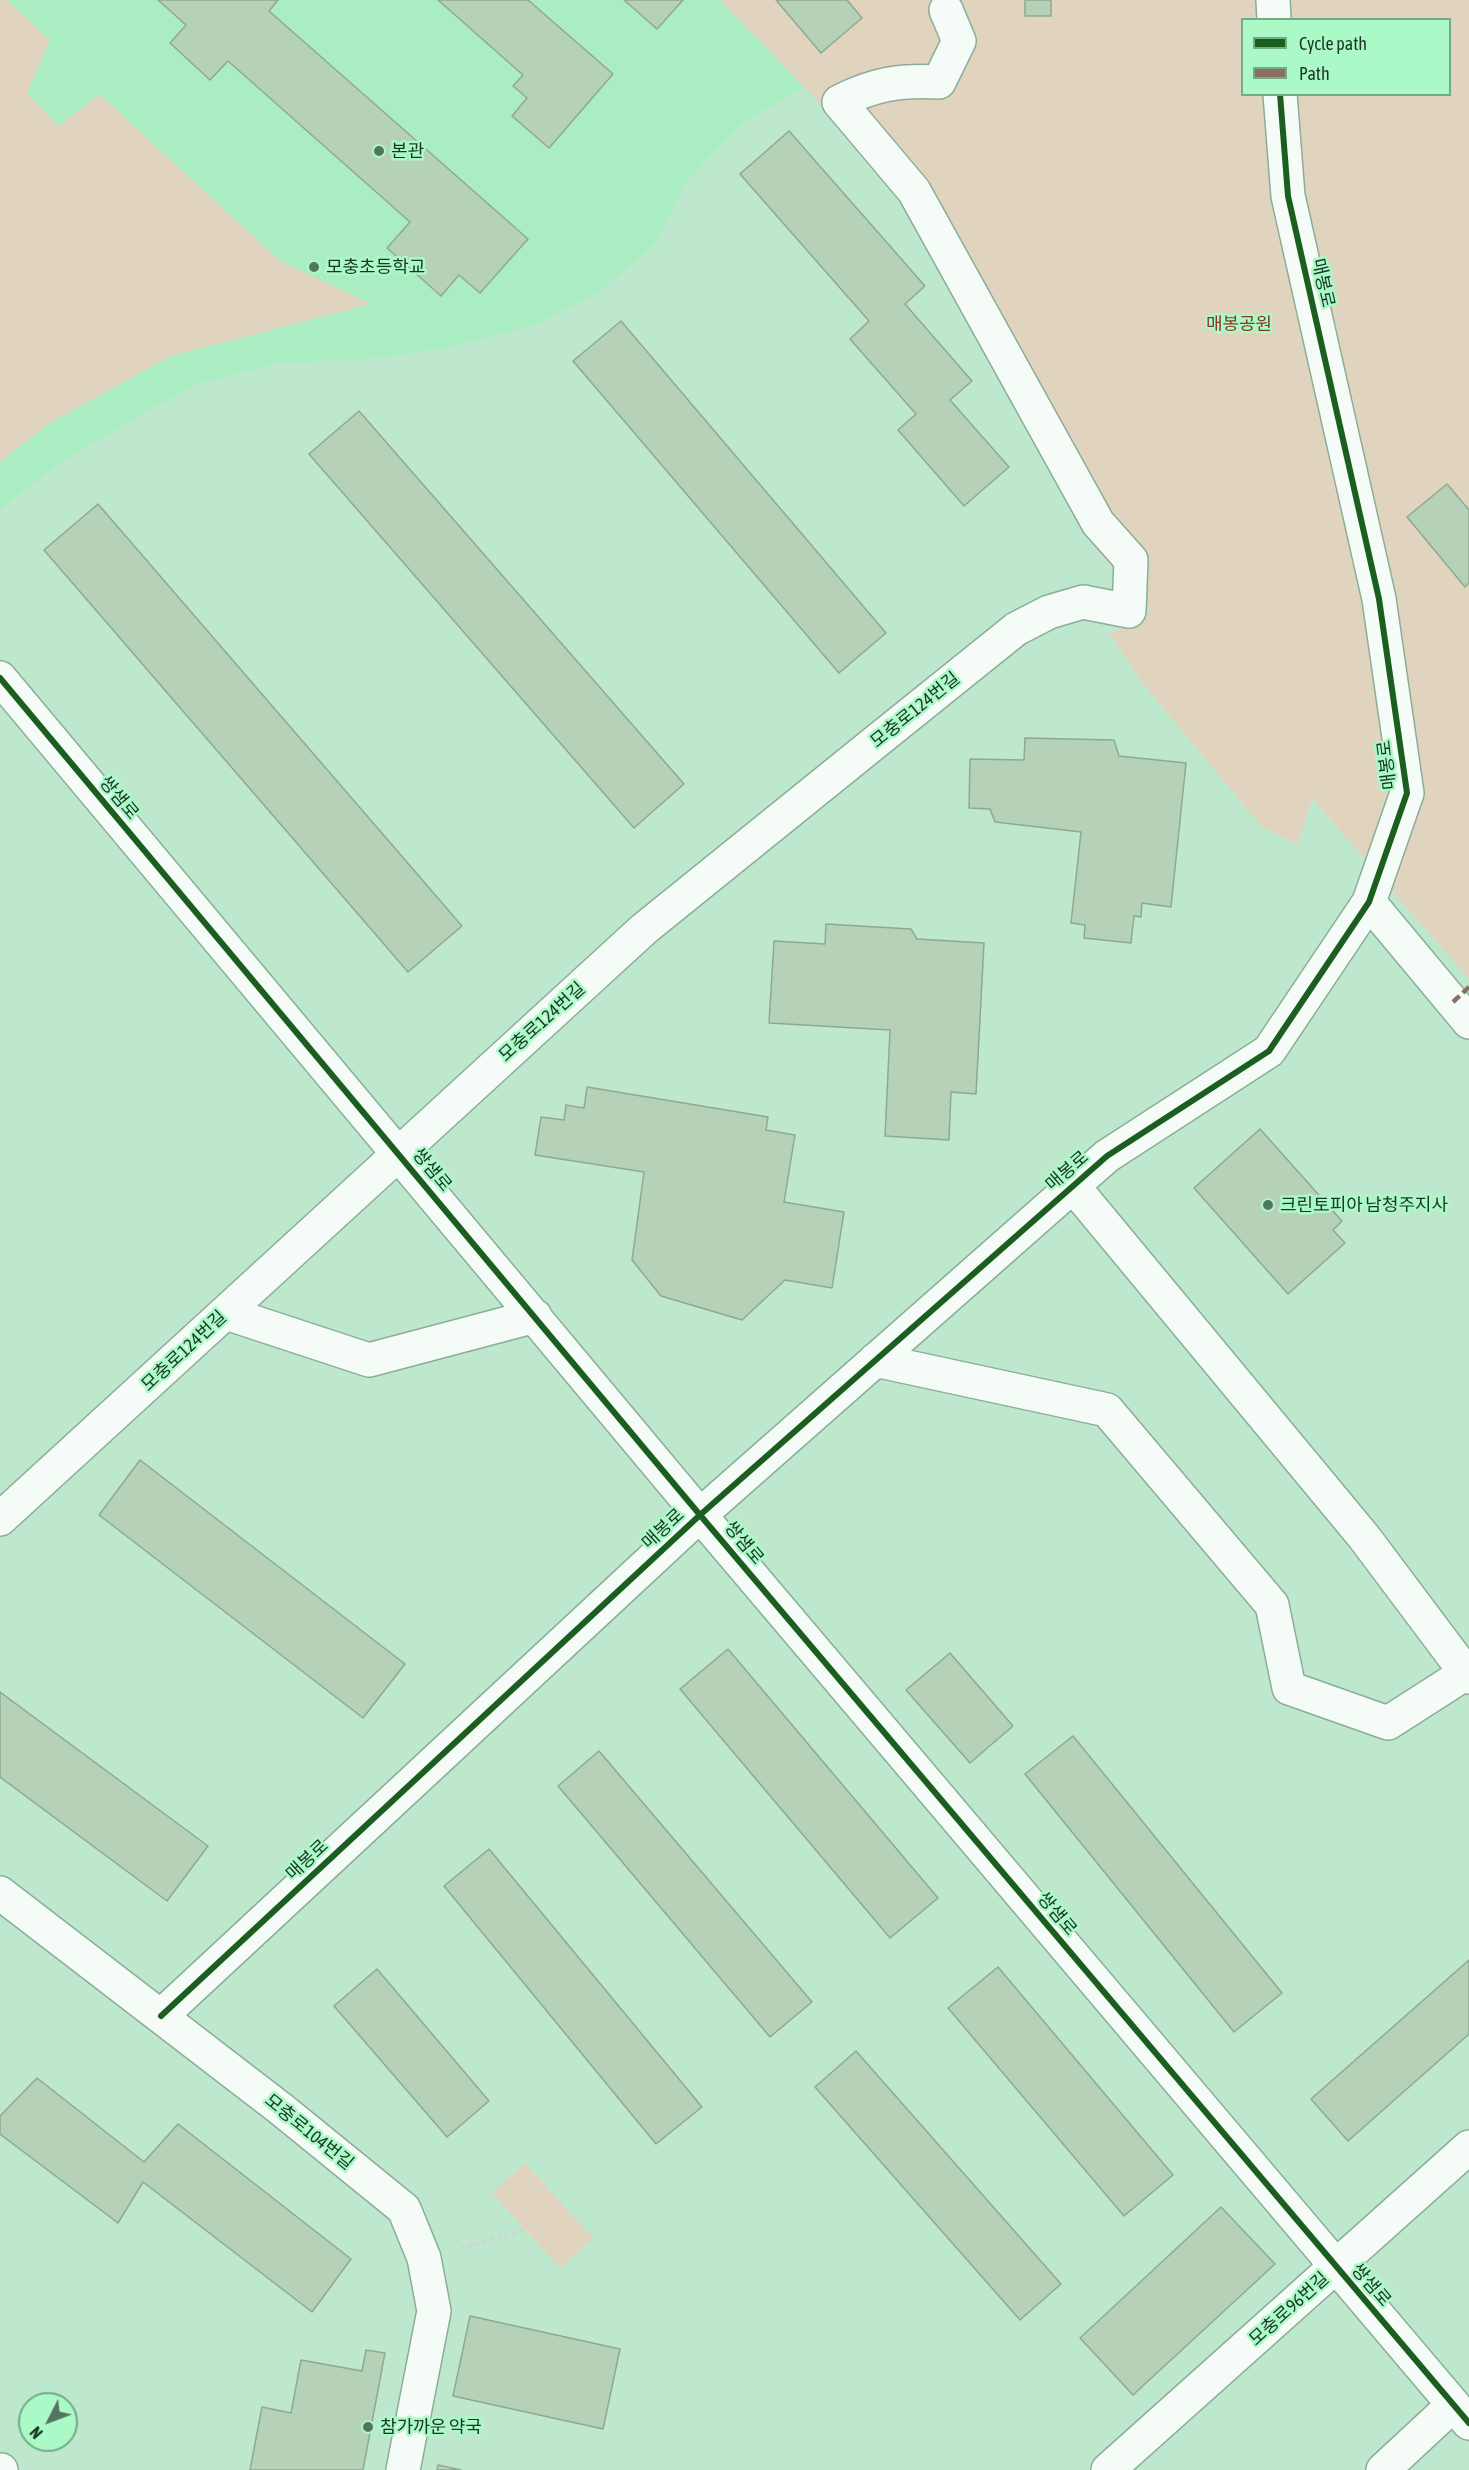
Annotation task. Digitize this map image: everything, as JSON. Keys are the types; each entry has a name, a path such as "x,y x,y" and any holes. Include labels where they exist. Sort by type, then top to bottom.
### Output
{"street":[{"path":"1272,0 1274,18"},
{"name":"모충로124번길","path":"0,1519 644,929 1016,629 1049,612 1083,602 1129,611 1131,560 1098,523 914,191 839,102 867,88 907,80 939,82 959,41 946,10"},
{"name":"매봉로","path":"161,2016 700,1515 1107,1156 1269,1051 1369,902 1407,793 1379,599 1288,196 1280,96"},
{"name":"쌍샘로","path":"0,678 700,1515 1461,2414"},
{"path":"1369,902 1469,1022"},
{"path":"875,1360 1107,1410 1272,1605 1289,1688 1388,1723 1467,1675 1364,1538 1073,1186"},
{"path":"226,1312 369,1360 535,1316"},
{"name":"모충로104번길","path":"0,1893 281,2109 404,2209 424,2258 434,2311 403,2470"},
{"name":"모충로96번길","path":"1108,2470 1469,2147"},
{"path":"1383,2470 1461,2414"}],"path":[{"path":"460,2248 525,2230"}],"shaded area":[{"name":"모충초등학교","path":"0,0 859,0 816,80 740,125 688,180 656,243 599,292 535,325 446,348 368,359 277,363 192,386 67,458 0,509"}],"green space":[{"path":"0,0 7,0 50,40 27,93 59,126 99,94 279,260 371,304 171,356 48,424 0,462"},
{"name":"매봉공원","path":"720,0 1469,0 1469,979 1312,798 1298,845 1262,827 1143,684 1109,633 1145,620 1149,610 1098,552 911,197"},
{"path":"525,2163 593,2238 560,2268 492,2193"}],"building":[{"name":"본관","path":"158,0 278,0 269,11 528,239 480,293 459,275 441,296 387,248 410,222 228,61 210,80 170,43 186,25"},
{"path":"438,0 528,0 613,74 549,148 512,116 527,98 513,86 523,75"},
{"path":"624,0 683,0 657,29"},
{"path":"776,0 847,0 862,18 821,53"},
{"path":"1025,0 1051,0 1051,16 1025,16"},
{"path":"789,131 925,286 905,304 972,381 950,400 1009,467 964,506 898,430 916,414 850,339 869,321 740,174"},
{"path":"621,321 886,633 839,673 573,361"},
{"path":"359,411 684,784 634,828 309,454"},
{"path":"1447,484 1469,510 1469,583 1465,587 1407,517"},
{"path":"98,504 462,926 408,972 44,550"},
{"path":"1025,738 1114,740 1119,756 1186,763 1171,907 1142,903 1141,917 1134,916 1131,943 1084,938 1085,925 1071,923 1081,832 995,822 990,809 969,808 970,759 1024,760"},
{"path":"826,924 911,929 917,939 984,943 976,1094 951,1092 949,1140 885,1136 890,1030 769,1023 774,941 825,944"},
{"path":"587,1087 768,1117 766,1130 795,1135 784,1202 844,1212 832,1288 785,1280 742,1320 661,1296 632,1260 644,1172 535,1155 541,1117 564,1120 566,1105 584,1108"},
{"name":"크린토피아 남청주지사","path":"1260,1129 1342,1221 1333,1230 1345,1243 1288,1294 1194,1188"},
{"path":"140,1460 405,1664 363,1718 99,1515"},
{"path":"728,1649 938,1898 890,1938 680,1689"},
{"path":"950,1653 1013,1726 970,1763 906,1690"},
{"path":"0,1692 208,1846 167,1901 0,1777"},
{"path":"1073,1736 1282,1993 1234,2032 1025,1774"},
{"path":"599,1751 812,2002 770,2037 558,1786"},
{"path":"489,1849 702,2107 656,2144 444,1886"},
{"path":"1469,1960 1469,2034 1348,2141 1311,2099"},
{"path":"998,1967 1173,2175 1124,2216 948,2008"},
{"path":"377,1969 489,2101 447,2137 334,2006"},
{"path":"856,2051 1061,2284 1020,2320 815,2087"},
{"path":"37,2078 144,2162 178,2124 351,2259 312,2312 143,2182 118,2223 0,2134 0,2116"},
{"path":"1221,2207 1275,2264 1133,2395 1080,2338"},
{"path":"470,2316 620,2349 603,2429 453,2396"},
{"path":"366,2350 385,2353 363,2470 250,2470 262,2407 291,2413 301,2360 362,2371"},
{"path":"438,2465 461,2470 437,2470"}],"marked path":[{"path":"1453,1002 1469,987"}],"cycle path":[{"path":"161,2016 700,1515 1107,1156 1269,1051 1369,902 1407,793 1379,599 1288,196 1280,96"},
{"path":"0,678 700,1515 1469,2423"}],"place":[{"name":"본관","path":"379,151"},
{"name":"모충초등학교","path":"314,267"},
{"name":"크린토피아 남청주지사","path":"1268,1205"},
{"name":"참가까운 약국","path":"368,2427"}]}
